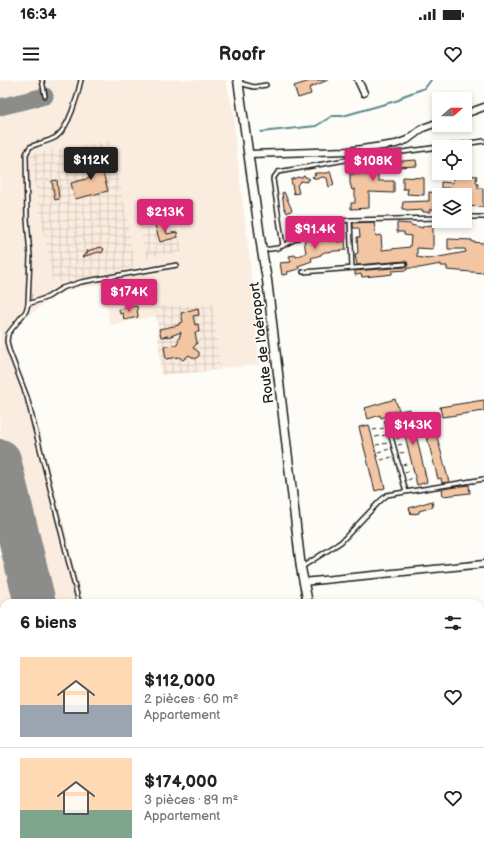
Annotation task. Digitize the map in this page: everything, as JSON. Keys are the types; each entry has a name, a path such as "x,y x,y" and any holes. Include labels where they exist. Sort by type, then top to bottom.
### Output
{"street":[{"path":"358,80 364,93"},
{"name":"Route de l'aéroport","path":"239,81 273,324 301,568 307,599"},
{"path":"472,111 484,107"},
{"path":"249,154 348,151 396,144 407,140 423,128 432,125"},
{"path":"303,582 484,564"}],"lane":[{"path":"42,80 45,96"},
{"path":"79,599 27,397 7,341 8,334 26,311 28,304 30,256 27,219 26,154 30,147 52,139 61,132 72,111 81,80"},
{"path":"239,81 254,87 266,85"},
{"path":"472,143 484,141"},
{"path":"283,246 273,179 278,172 351,159 432,148"},
{"path":"472,217 484,217"},
{"path":"262,251 283,246 327,223 350,220 432,218"},
{"path":"350,220 352,268"},
{"path":"303,272 405,264"},
{"path":"28,304 48,297 62,288 81,282 177,265"},
{"path":"388,424 406,492"},
{"path":"301,568 341,542 379,502 387,496 484,479"}],"path":[{"path":"373,430 398,422"},
{"path":"375,437 400,429"},
{"path":"376,445 403,437"},
{"path":"378,452 404,444"},
{"path":"381,460 407,452"},
{"path":"399,466 409,463"},
{"path":"403,481 413,478"}],"shaded area":[{"path":"0,80 226,80 234,116 235,139 250,263 259,365 164,372 156,316 110,325 102,284 61,293 47,301 26,318 11,333 11,349 40,432 83,599 0,599"},
{"path":"113,140 135,267 53,284 30,154"},
{"path":"176,216 182,252 146,258 139,222"},
{"path":"213,304 220,370 161,375 156,307"}],"building":[{"path":"313,80 328,80 309,88 311,94 298,98 294,86"},
{"path":"99,158 108,191 75,199 71,183 90,178 86,162"},
{"path":"416,160 417,166 378,168 378,181 394,181 394,193 369,192 369,208 351,209 351,203 355,203 355,189 352,190 350,174 360,174 359,164"},
{"path":"330,171 334,185 329,187 327,178 322,177 317,179 312,177 316,175 314,174 315,173 328,173"},
{"path":"304,176 310,179 306,182 301,181 297,185 299,193 294,194 291,180"},
{"path":"472,176 477,176 476,181 478,188 483,188 483,207 472,206 472,188 441,188 441,182 453,183 453,180 472,180"},
{"path":"403,177 424,178 424,195 407,194 408,189 403,189"},
{"path":"57,180 59,199 55,200 52,181"},
{"path":"284,192 292,210 287,213 284,207 282,193"},
{"path":"429,192 432,192 432,209 430,209 430,212 423,212 423,210 406,211 405,209 402,209 403,202 429,201"},
{"path":"374,222 376,236 381,235 382,250 410,247 411,236 404,235 404,232 397,232 397,223 411,224 423,228 423,226 432,225 433,249 417,248 417,257 428,259 466,252 465,249 448,249 448,239 472,240 472,242 484,243 484,273 447,270 447,266 441,266 441,264 419,268 407,268 407,270 392,271 392,274 385,275 362,277 361,274 355,275 355,271 405,267 408,265 405,261 357,265 355,254 358,253 357,237 360,237 359,228 353,228 353,223"},
{"path":"165,223 167,234 177,232 178,237 160,242 155,225"},
{"path":"339,227 340,232 335,234 337,242 345,241 346,250 325,252 311,258 312,261 298,266 299,269 282,275 280,263 291,262 289,256 295,255 296,257 306,253 304,241 328,236 327,229"},
{"path":"101,247 104,249 102,253 99,252 82,257 88,252 87,251"},
{"path":"137,306 138,317 124,320 123,313 120,314 119,309"},
{"path":"198,308 199,315 193,316 195,325 198,324 199,332 195,332 197,343 193,348 199,352 199,356 195,359 189,355 183,360 179,357 166,359 164,346 177,345 181,332 168,337 161,337 159,329 179,325 179,323 183,322 181,313"},
{"path":"395,399 399,410 389,413 389,415 381,418 380,415 368,419 365,408"},
{"path":"484,400 484,411 442,417 440,407"},
{"path":"410,409 427,482 417,485 399,411"},
{"path":"432,415 449,482 442,483 441,478 438,479 422,418"},
{"path":"369,425 385,488 375,491 359,427"},
{"path":"469,485 470,493 443,496 442,489"},
{"path":"432,501 433,507 419,511 419,513 411,514 409,508"}],"waterway":[{"path":"261,132 316,126 332,116 343,116 399,100 403,96 425,88 431,80"}],"taxiway":[{"path":"0,107 45,96"}],"runway":[{"path":"0,460 34,599"}]}
